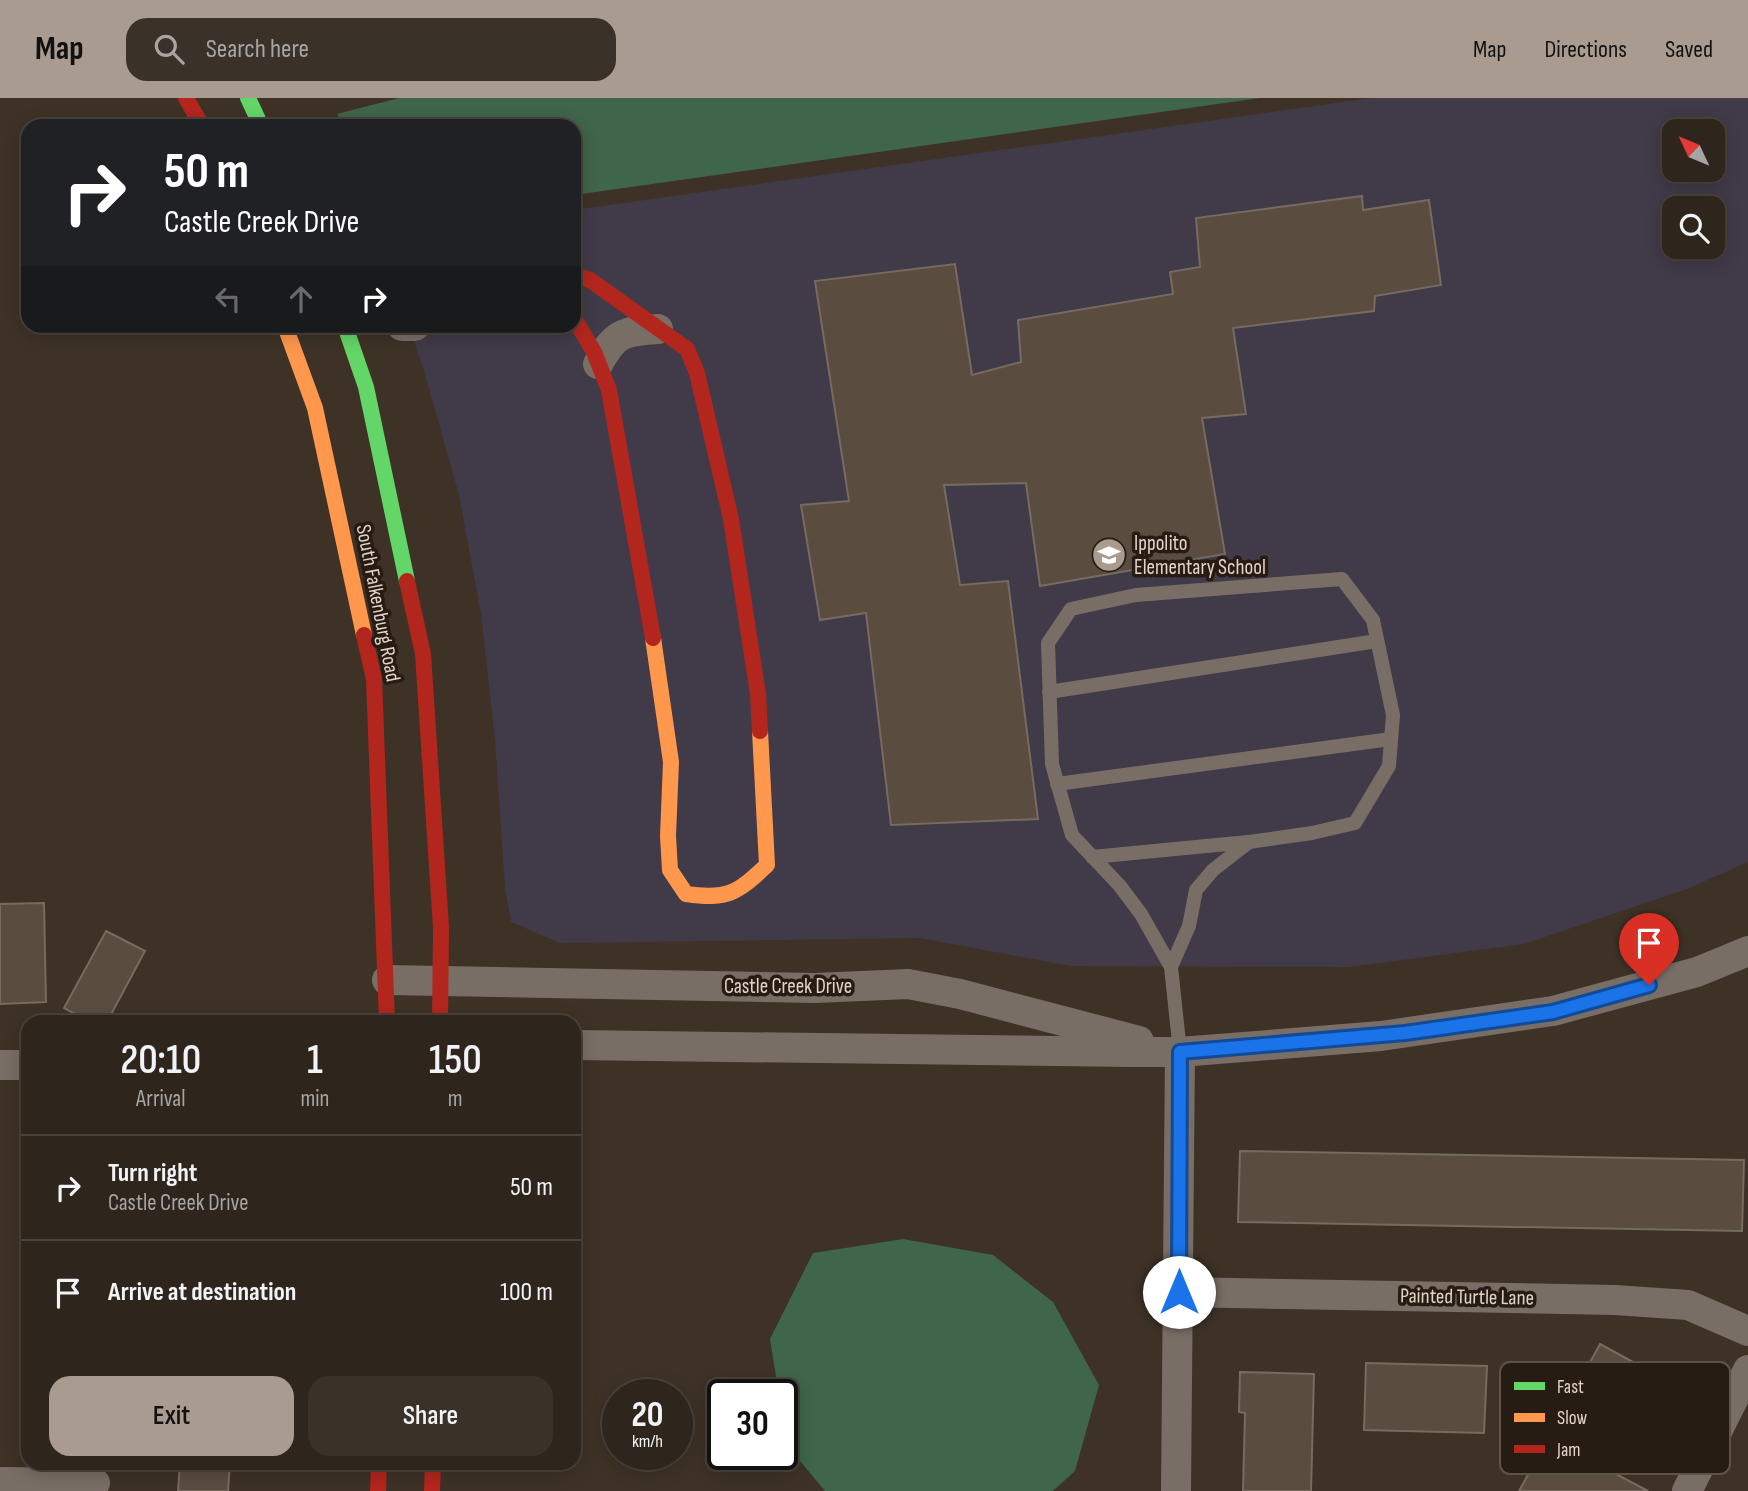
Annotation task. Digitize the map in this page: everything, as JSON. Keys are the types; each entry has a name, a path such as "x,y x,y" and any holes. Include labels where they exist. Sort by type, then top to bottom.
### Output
{"street":[{"path":"186,98 198,119"},
{"path":"248,98 258,119"},
{"path":"581,277 590,280 687,349 697,373 731,519 758,694 767,865 739,891 719,899 686,894 670,870 667,836 671,762 662,689 609,390 581,331"},
{"path":"598,364 610,341 629,331 658,328"},
{"name":"South Falkenburg Road","path":"288,333 316,408 374,679 387,1015"},
{"name":"South Falkenburg Road","path":"347,333 366,387 424,654 442,927 440,1015"},
{"name":"Castle Creek Drive","path":"581,1045 1180,1052 1381,1036 1553,1012 1697,972 1748,951"},
{"name":"Castle Creek Drive","path":"387,980 815,988 908,984 960,994 1180,1052"},
{"path":"1176,1491 1180,1052"},
{"path":"0,1065 21,1065"},
{"name":"Painted Turtle Lane","path":"1179,1292 1688,1305 1748,1332"},
{"path":"1730,1406 1748,1370"},
{"path":"378,1491 379,1470"},
{"path":"432,1491 433,1470"},
{"path":"1687,1491 1696,1474"},
{"path":"0,1482 95,1479"}],"lane":[{"path":"1093,857 1249,842 1312,833 1355,823 1389,766 1393,715 1373,620 1342,579 1136,595 1071,609 1048,643 1052,764 1072,835 1141,914 1171,967 1180,1052"},
{"path":"1049,692 1377,641"},
{"path":"1058,784 1391,738"},
{"path":"1171,967 1189,926 1196,890 1213,870 1249,842"}],"shaded area":[{"name":"Ippolito Elementary School","path":"1371,98 1748,98 1748,862 1687,889 1524,944 1349,967 1071,966 920,938 560,943 511,922 505,887 495,740 481,614 459,495 411,333 581,333 581,209"}],"green space":[{"path":"399,98 1260,98 581,194 581,119 340,119 337,114"},
{"path":"903,1239 993,1255 1053,1302 1099,1385 1075,1471 1053,1491 825,1491 798,1458 798,1379 776,1379 770,1339 813,1253"}],"building":[{"path":"1362,196 1363,210 1429,200 1441,285 1375,296 1374,311 1233,328 1246,414 1202,418 1225,554 1040,586 1026,483 944,485 960,585 1008,581 1038,819 891,825 866,613 820,620 801,505 849,501 815,281 955,264 972,375 1021,362 1018,320 1173,294 1170,272 1200,267 1196,218"},
{"path":"44,903 46,1002 0,1004 0,904"},
{"path":"106,931 145,951 111,1015 77,1015 64,1008"},
{"path":"1240,1151 1744,1160 1742,1231 1238,1222"},
{"path":"1600,1344 1633,1362 1590,1362"},
{"path":"1366,1363 1487,1366 1484,1433 1364,1430"},
{"path":"1240,1372 1314,1374 1311,1491 1243,1491 1245,1413 1239,1412"},
{"path":"180,1470 230,1470 228,1491 178,1491"},
{"path":"1528,1474 1616,1474 1648,1491 1519,1491"}],"traffic: fast":[{"path":"248,98 258,119"},
{"path":"347,333 366,387 407,581"}],"traffic: slow":[{"path":"288,333 315,408 364,635"},
{"path":"653,638 671,762 668,836 670,870 686,894 712,896 731,892 748,882 767,865 760,731"}],"traffic: jam":[{"path":"186,98 198,119"},
{"path":"581,277 590,280 687,349 697,373 731,519 758,694 760,731"},
{"path":"581,330 594,352 609,390 653,638"},
{"path":"407,581 423,654 441,927 440,1015"},
{"path":"364,635 374,679 387,1015"},
{"path":"378,1491 379,1470"},
{"path":"432,1491 433,1470"}],"place":[{"name":"Ippolito Elementary School","path":"1109,555"}],"route":[{"path":"1179,1292 1180,1052 1381,1036 1553,1012 1649,985"}]}
